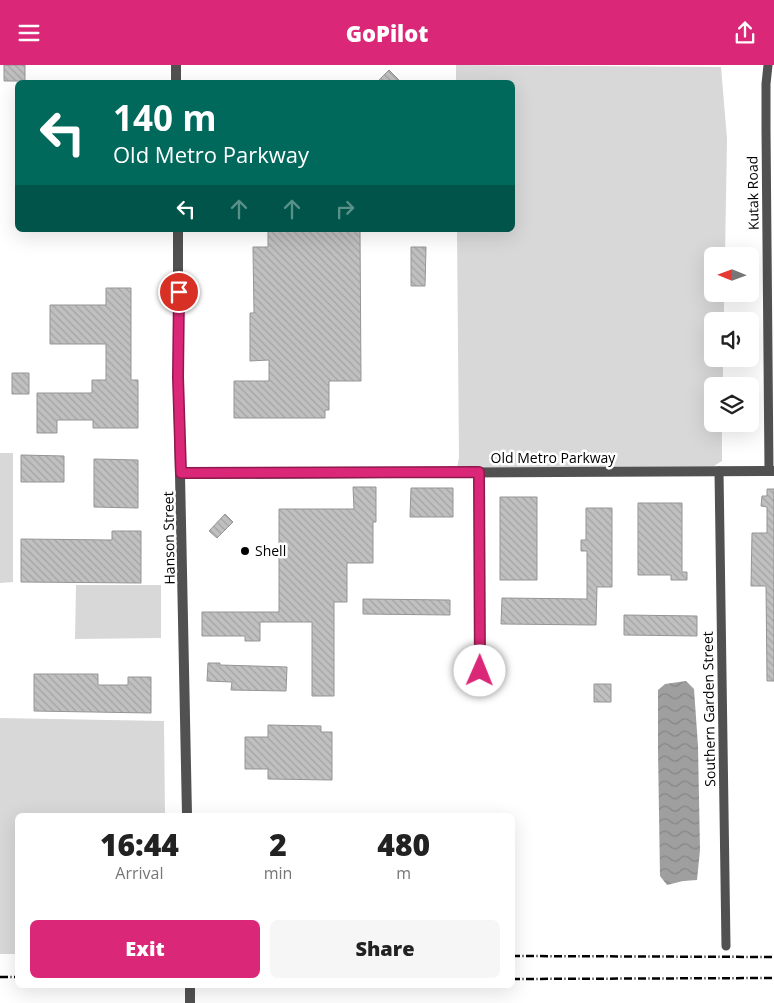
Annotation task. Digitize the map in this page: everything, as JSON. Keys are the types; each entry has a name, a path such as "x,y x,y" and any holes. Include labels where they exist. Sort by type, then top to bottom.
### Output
{"street":[{"path":"176,65 176,80"},
{"name":"Kutak Road","path":"768,65 766,129 772,471"},
{"name":"Hanson Street","path":"178,232 178,377 187,813"},
{"name":"Southern Garden Street","path":"719,471 726,946"},
{"name":"Old Metro Parkway","path":"181,473 772,471"},
{"path":"479,472 480,671"},
{"path":"190,988 190,1003"}],"shaded area":[{"path":"456,65 721,67 727,139 725,247 704,247 704,303 724,303 724,312 704,312 704,367 723,367 723,377 704,377 704,432 722,432 722,461 714,466 457,468 459,458 457,232 515,232 515,80 456,80"},
{"path":"0,453 13,453 13,582 0,583"},
{"path":"76,585 161,585 161,638 75,639"},
{"path":"0,718 164,721 165,813 15,813 15,954 0,954"}],"water":[{"path":"686,681 694,689 698,746 700,850 697,880 667,885 660,876 658,690 665,684"}],"building":[{"path":"4,65 25,65 25,80 4,81"},
{"path":"389,70 399,80 379,80"},
{"path":"268,232 360,232 361,381 329,381 329,410 325,410 325,418 234,418 234,381 269,381 269,360 250,361 250,313 254,313 253,247 268,247"},
{"path":"411,247 426,247 425,286 411,286"},
{"path":"106,288 131,288 131,380 138,380 138,428 93,428 93,420 57,420 57,433 37,433 37,393 92,393 92,380 106,380 106,344 50,344 50,305 106,305"},
{"path":"12,373 29,373 29,394 12,394"},
{"path":"21,455 64,456 64,482 21,482"},
{"path":"94,459 138,460 138,508 94,507"},
{"path":"353,487 376,487 376,522 373,522 373,563 347,563 347,602 334,602 334,696 312,696 312,622 260,622 260,641 245,641 245,636 202,636 202,612 279,612 279,509 354,509"},
{"path":"411,488 453,488 453,517 410,517"},
{"path":"767,489 774,489 774,681 767,681 766,586 751,586 752,533 767,533 767,507 761,506 762,496 767,496"},
{"path":"500,497 537,497 537,580 500,580"},
{"path":"638,503 682,503 682,572 687,572 687,580 671,580 671,575 638,575"},
{"path":"586,508 612,508 612,587 597,587 596,625 501,624 502,598 587,599 587,551 581,551 581,540 586,540"},
{"path":"225,514 233,522 217,538 209,531"},
{"path":"112,531 141,531 141,583 21,582 21,539 112,540"},
{"path":"363,599 450,600 450,615 363,614"},
{"path":"624,615 697,616 697,636 624,635"},
{"path":"208,663 287,667 286,691 231,690 232,682 207,681"},
{"path":"34,674 98,674 98,685 128,685 128,677 151,677 151,713 34,711"},
{"path":"594,684 611,684 611,702 594,702"},
{"path":"268,725 321,726 321,732 332,732 332,780 268,779 268,769 245,769 245,737 268,737"}],"railway":[{"path":"515,956 774,957"},
{"path":"0,977 15,977"},
{"path":"515,979 774,978"}],"place":[{"name":"Shell","path":"245,551"}],"route":[{"path":"179,292 178,377 181,473 479,472 480,671"}]}
